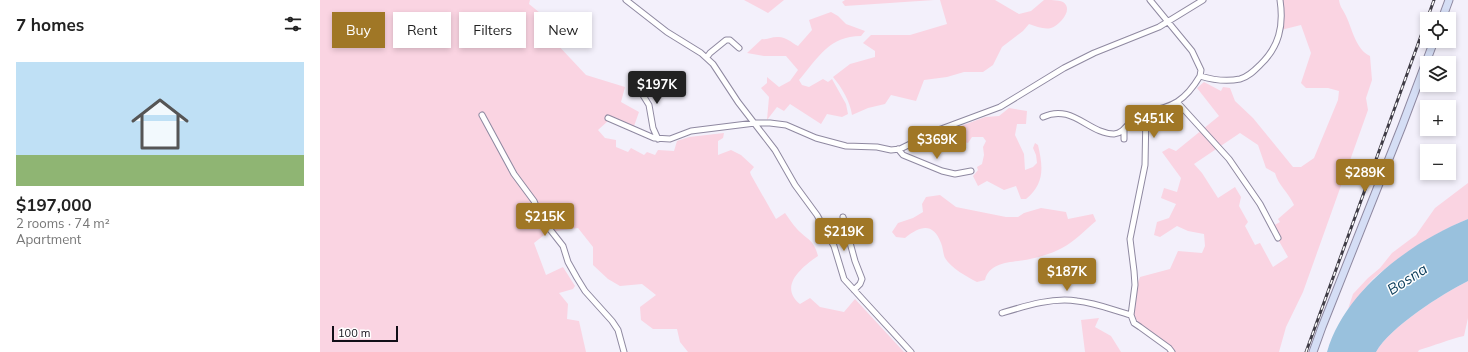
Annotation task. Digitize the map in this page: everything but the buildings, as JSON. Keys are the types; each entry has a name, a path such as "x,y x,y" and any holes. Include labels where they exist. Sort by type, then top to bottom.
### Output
{"main road":[{"path":"1445,12 1449,0"},
{"path":"1314,352 1322,327 1431,48"}],"street":[{"path":"626,0 667,32 707,57 713,64 738,102 775,150 796,185 812,207 830,237 844,279 911,352"},
{"path":"1043,117 1053,113 1061,113 1109,133 1117,133 1124,129 1133,118 1146,112 1165,108 1178,102 1188,92 1200,76 1201,70 1192,51 1150,0"},
{"path":"608,118 658,139 670,139 689,132 755,123 779,123 816,138 846,146 898,149 941,129 994,110 1073,63 1167,22 1203,0"},
{"path":"1200,76 1219,80 1233,80 1241,79 1255,71 1270,55 1278,41 1282,20 1280,0"},
{"path":"707,57 726,40 732,42 739,48"},
{"path":"636,84 649,105 652,128 658,139"},
{"path":"1178,102 1229,159 1260,204 1278,238"},
{"path":"1146,112 1145,165 1130,239 1135,285 1130,315 1134,322 1169,348 1172,352"},
{"path":"482,114 514,174 534,201 541,218 563,246 568,262 585,291 612,321 618,330 624,352"},
{"path":"1124,129 1124,139"},
{"path":"898,149 903,155 942,171 955,174 971,171"},
{"path":"843,217 855,261 862,279 860,284 854,290"},
{"path":"1002,313 1060,300 1076,300 1130,315"}],"shaded area":[{"path":"320,0 530,0 529,4 539,12 534,12 534,48 561,48 586,75 625,87 621,102 639,112 633,129 609,120 598,130 605,138 616,140 616,147 628,152 631,148 644,155 647,152 655,155 658,150 674,151 677,141 689,137 724,133 723,138 718,141 718,155 731,150 741,155 754,167 750,172 751,175 776,219 785,213 795,227 810,240 816,250 818,256 799,271 795,277 791,290 794,297 800,304 810,298 820,307 844,312 855,299 904,352 688,352 680,342 677,329 653,329 641,320 640,307 656,295 642,284 620,286 608,279 593,265 593,247 578,228 548,232 534,243 546,275 563,267 575,286 573,289 559,293 568,304 567,319 579,321 586,352 320,352"},
{"path":"744,0 784,0 768,13"},
{"path":"845,0 934,0 845,6 842,2"},
{"path":"940,0 995,0 1019,14 1031,11 1044,0 1056,0 1063,2 1067,9 1062,20 1051,28 1043,28 1029,24 1023,31 1002,47 993,65 983,72 964,72 947,77 924,80 916,101 891,95 885,104 868,108 852,115 845,95 833,77 850,64 875,57 875,51 863,43 871,35 910,35 947,24"},
{"path":"1280,0 1339,0 1357,43 1365,53 1370,56 1372,80 1366,98 1368,110 1303,292 1286,327 1279,352 1175,352 1165,342 1147,330 1133,314 1137,286 1140,277 1170,269 1178,251 1202,253 1205,246 1204,234 1188,231 1177,226 1160,237 1154,235 1157,222 1169,218 1176,204 1161,198 1164,188 1177,192 1181,178 1162,152 1169,148 1176,151 1219,116 1197,88 1204,82 1221,91 1223,87 1230,88 1235,101 1253,118 1293,167 1301,167 1314,158 1338,100 1339,91 1328,88 1306,88 1301,83 1311,53 1301,25 1281,30","holes":["1240,133 1258,145 1266,168 1275,173 1294,205 1278,219 1280,222 1271,227 1288,257 1273,267 1260,243 1255,245 1245,226 1248,222 1239,206 1241,197 1235,187 1218,198 1202,173 1194,164"]},
{"path":"831,12 838,16 846,24 865,31 861,36 850,37 832,44 819,56 799,80 802,85 809,87 823,79 828,82 832,79 846,104 848,114 842,117 827,114 821,124 790,104 784,111 777,107 767,120 769,97 761,88 767,83 767,77 779,87 790,81 798,70 786,56 764,56 747,53 762,39 775,37 785,38 798,46 812,30 809,20"},
{"path":"1009,108 1027,111 1026,124 1017,124 1015,135 1024,154 1025,170 1033,167 1037,163 1033,148 1035,143 1038,145 1040,153 1041,174 1039,181 1037,187 1026,199 1021,199 1016,186 1004,190 987,181 978,186 973,176 978,170 977,167 982,164 984,155 983,147 986,141 983,137 972,137 968,143 964,142 961,126 985,117 999,116"},
{"path":"1468,183 1468,219 1431,237 1396,261 1374,278 1348,309 1353,294 1368,278 1380,268 1392,253 1416,235 1435,208"},
{"path":"940,195 956,207 1006,217 1018,217 1024,213 1041,208 1066,212 1068,219 1093,214 1096,221 1071,243 1058,250 1038,257 997,266 992,269 985,280 977,282 960,272 948,262 944,256 942,245 938,236 930,229 921,229 905,238 896,237 892,232 898,223 913,218 923,212 922,204 926,197"},
{"path":"1468,281 1468,318 1464,336 1419,350 1418,352 1376,352 1383,342 1404,322 1445,294"},
{"path":"1099,318 1095,327 1111,336 1121,352 1085,352 1081,320"}],"water":[{"name":"Bosna","path":"1468,219 1468,281 1445,294 1404,322 1383,342 1376,352 1327,352 1336,329 1349,308 1364,289 1383,271 1424,241"}],"railway":[{"path":"1306,352 1434,0"}]}
